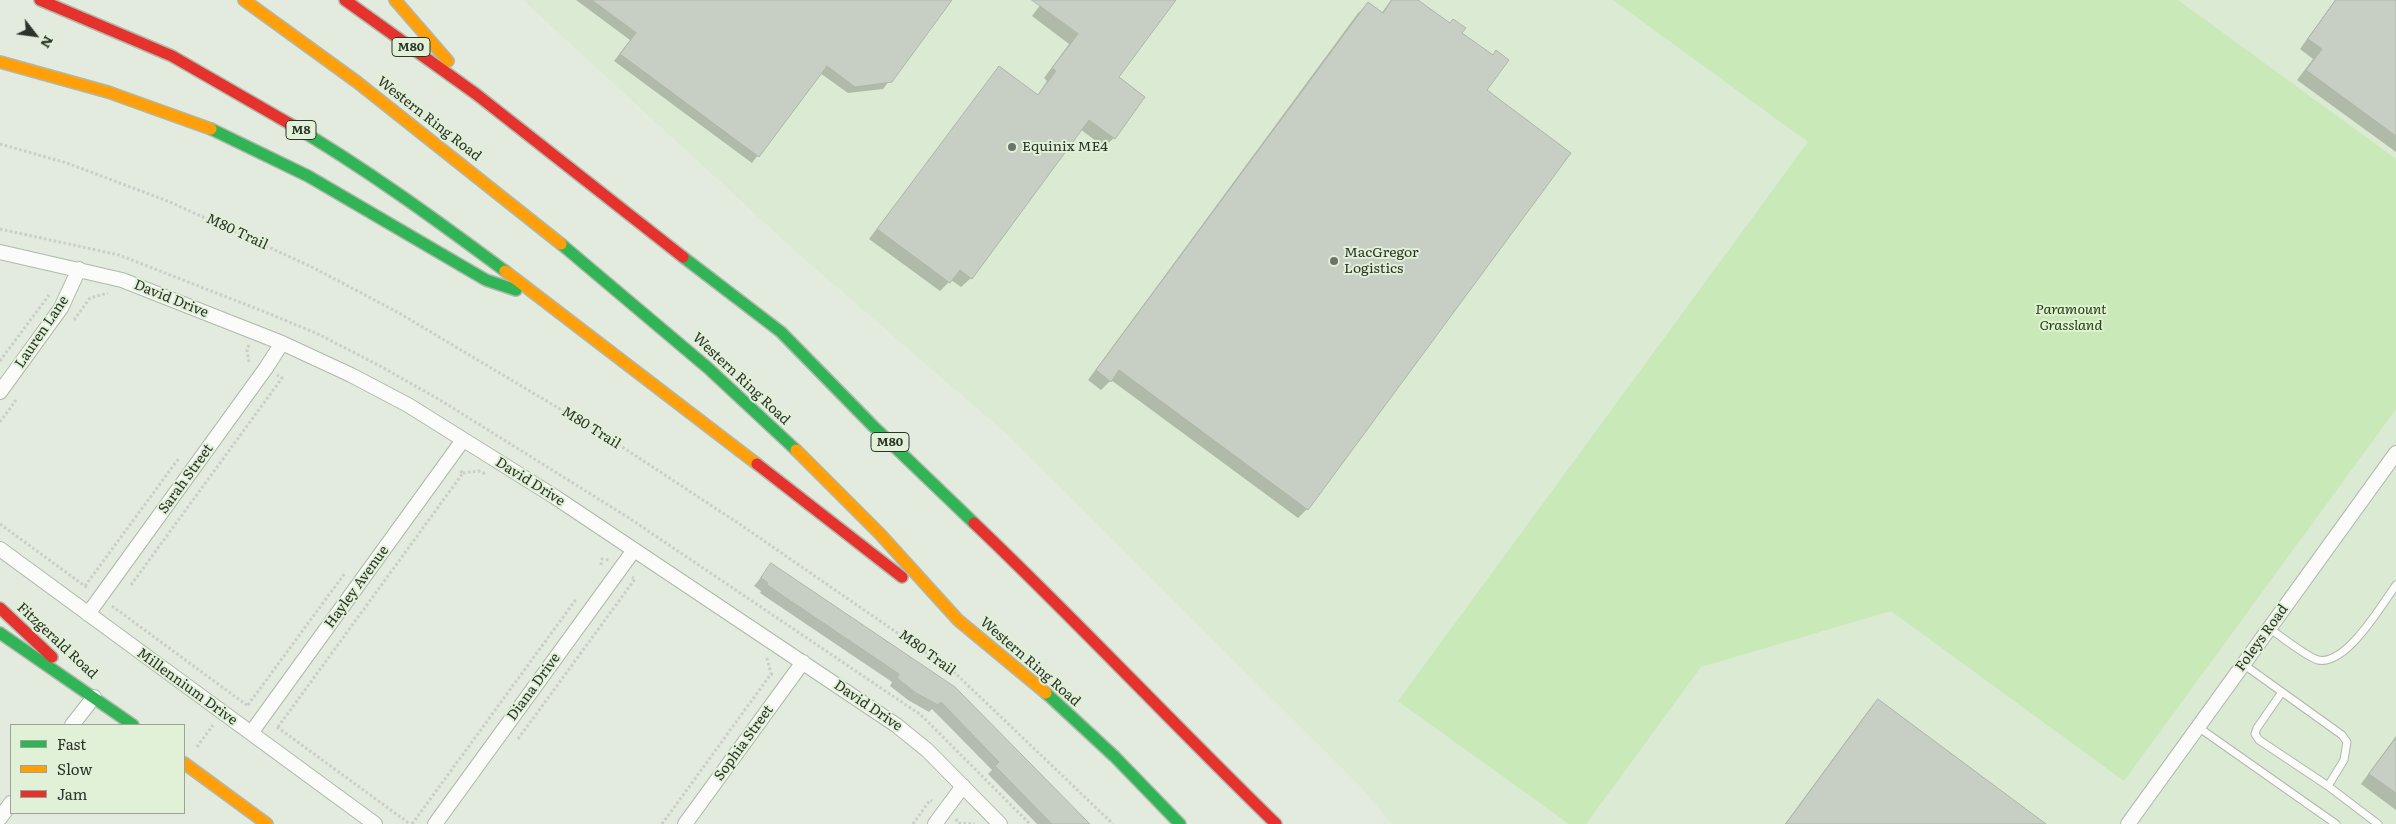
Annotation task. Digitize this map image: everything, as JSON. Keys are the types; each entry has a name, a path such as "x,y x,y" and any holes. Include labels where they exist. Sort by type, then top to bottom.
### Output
{"main road":[{"name":"M8","path":"40,0 172,56 340,153 393,188 541,298"},
{"name":"Western Ring Road","path":"244,0 357,82 508,200 601,275 708,368 831,485 958,620 1045,693 1114,757 1180,824"},
{"name":"M80","path":"345,0 476,94 624,212 781,332 873,426 1058,603 1221,771 1276,824"},
{"path":"395,0 476,94"},
{"path":"0,62 69,79 166,110 282,161 486,280 541,298 958,620"},
{"name":"Fitzgerald Road","path":"0,608 94,696"},
{"name":"Fitzgerald Road","path":"0,633 94,696 132,724"},
{"path":"185,763 267,824"}],"street":[{"name":"David Drive","path":"0,252 122,280 282,343 352,375 408,405 634,550 896,725 927,750 1000,824"},
{"name":"Lauren Lane","path":"0,392 61,308 79,269"},
{"name":"Sarah Street","path":"88,614 266,368 282,343"},
{"name":"Hayley Avenue","path":"251,733 463,440"},
{"name":"Foleys Road","path":"2128,824 2396,453"},
{"name":"Millennium Drive","path":"0,549 375,824"},
{"name":"Diana Drive","path":"435,824 634,550"},
{"name":"Sophia Street","path":"685,824 803,662"},
{"path":"73,724 94,696"},
{"path":"935,824 962,786"},
{"path":"0,818 10,804"}],"lane":[{"path":"2269,628 2316,660 2329,661 2345,652 2396,585"},
{"path":"2243,664 2342,735 2347,742 2344,760 2328,786"},
{"path":"2282,692 2255,734 2259,740 2328,786 2378,824"},
{"path":"2198,727 2336,824"}],"path":[{"name":"M80 Trail","path":"0,144 67,163 161,198 287,255 399,313 607,437 954,672 1113,824"},
{"path":"70,326 90,298 108,293 117,295 130,259"},
{"path":"245,368 251,360 247,350 265,312"},
{"path":"0,422 17,398"},
{"path":"85,586 182,454"},
{"path":"0,524 410,824"}],"shaded area":[{"path":"523,0 2396,0 2396,824 1392,824 1360,786 1008,435 802,257"}],"green space":[{"name":"Paramount Grassland","path":"1613,0 2178,0 2396,159 2396,409 2124,781 1891,611 1701,667 1586,824 1569,824 1398,701 1808,142"}],"building":[{"path":"592,0 952,0 892,82 855,87 827,66 759,157 620,54 636,33"},
{"name":"Equinix ME4","path":"1032,0 1176,0 1119,77 1145,97 1115,139 1089,120 972,279 960,270 950,283 877,229 999,66 1038,95 1056,71 1052,68 1078,34"},
{"name":"MacGregor Logistics","path":"1392,0 1418,0 1450,23 1453,19 1466,28 1462,33 1493,55 1496,50 1509,60 1487,90 1571,153 1308,510 1119,370 1111,382 1096,370 1368,2 1383,13"},
{"path":"2336,0 2396,0 2396,136 2306,70 2322,49 2308,39"},
{"path":"771,563 955,687 1090,824 1052,824 995,766 999,762 941,702 938,705 916,693 897,678 899,674 767,585 768,583 761,578"},
{"path":"1878,699 2046,824 1786,824"},
{"path":"2396,738 2396,793 2369,774"}],"traffic: fast":[{"path":"290,124 373,176 505,271"},
{"path":"211,129 308,176 486,280 516,290"},
{"path":"561,244 708,368 796,450"},
{"path":"683,257 781,332 873,426 974,523"},
{"path":"0,633 132,724"},
{"path":"1046,693 1115,757 1180,824"}],"traffic: slow":[{"path":"244,0 357,82 561,244"},
{"path":"395,0 448,61"},
{"path":"0,62 108,92 211,129"},
{"path":"505,271 757,464"},
{"path":"796,450 880,534 958,620 1046,693"},
{"path":"185,764 267,824"}],"traffic: jam":[{"path":"40,0 172,56 290,124"},
{"path":"345,0 476,94 683,257"},
{"path":"757,464 902,577"},
{"path":"974,523 1276,824"},
{"path":"0,608 52,657"}],"place":[{"name":"Equinix ME4","path":"1012,147"},
{"name":"MacGregor Logistics","path":"1334,261"}]}
